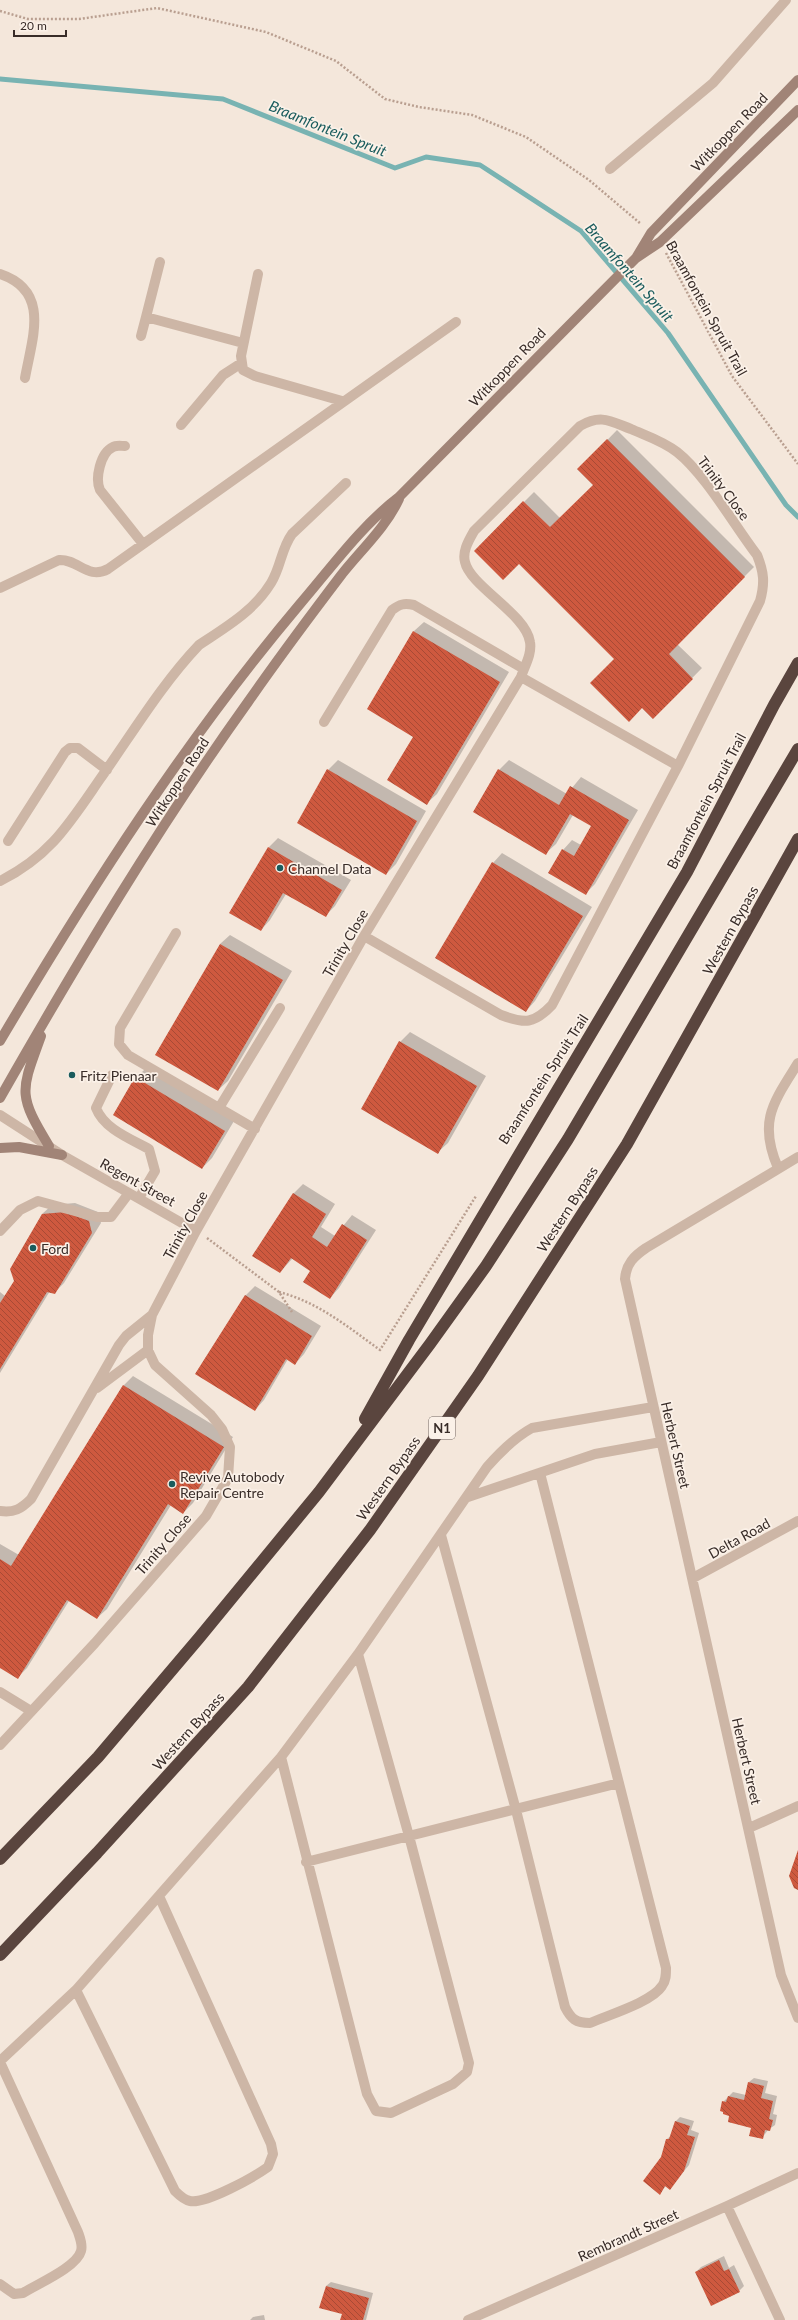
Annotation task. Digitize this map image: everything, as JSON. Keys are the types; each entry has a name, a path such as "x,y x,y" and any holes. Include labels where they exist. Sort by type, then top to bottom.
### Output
{"highway":[{"path":"345,1455 409,1340 687,872 774,705 798,663"},
{"path":"0,1859 98,1757 319,1492 345,1455 430,1344 486,1266 568,1139 798,749"},
{"name":"Western Bypass","path":"0,1955 97,1853 248,1687 370,1530 478,1376 627,1144 798,839"}],"main road":[{"name":"Witkoppen Road","path":"636,258 651,233 798,80"},
{"name":"Witkoppen Road","path":"0,1041 89,894 211,715 255,658 331,568 383,509 400,497 564,329 636,258 660,242 798,110"},
{"name":"Witkoppen Road","path":"0,1098 50,1010 171,817 227,731 326,595 391,515 400,497"},
{"path":"0,1031 20,1007"},
{"path":"49,1146 30,1113 25,1094 29,1069 50,1010"},
{"path":"0,1148 19,1147 62,1155"}],"street":[{"path":"610,169 713,83 786,0"},
{"path":"141,336 160,262"},
{"path":"0,274 17,282 27,291 33,302 35,319 25,378"},
{"path":"181,425 223,375 240,364 258,274"},
{"path":"146,317 244,343"},
{"path":"0,588 52,562 64,560 88,572 102,572 342,401 456,322"},
{"path":"240,364 248,374 342,401"},
{"name":"Trinity Close","path":"0,1745 95,1643 206,1516 228,1478 230,1448 222,1429 211,1415 155,1365 148,1350 148,1335 152,1315 196,1231 364,936 523,673 530,654 530,641 525,630 471,573 465,563 465,552 474,531 580,426 592,419 610,420 659,441 677,452 692,466 757,555 763,570 765,585 760,601 678,766"},
{"path":"125,446 114,446 107,452 98,475 97,484 100,490 143,544"},
{"path":"0,881 24,869 46,851 66,829 192,651 246,614 272,582 285,544 292,534 346,483"},
{"path":"324,722 392,610 400,604 414,605 523,673 678,766 552,1005 536,1019 526,1022 501,1015 364,936"},
{"path":"8,841 65,752 70,748 78,748 107,770"},
{"path":"176,933 120,1028 119,1044 128,1055 255,1129"},
{"path":"219,1108 280,1008"},
{"path":"778,1168 767,1136 768,1123 779,1093 798,1064"},
{"path":"112,1075 96,1108 99,1116 115,1129 150,1149 155,1172 139,1198"},
{"name":"Regent Street","path":"0,1115 62,1155 196,1231"},
{"name":"Herbert Street","path":"798,1157 646,1248 637,1254 625,1270 626,1291 693,1578 781,1975 798,2018"},
{"path":"0,1231 20,1210 38,1201 107,1218 114,1214 129,1193"},
{"path":"0,1512 10,1512 21,1508 31,1499 119,1345 130,1333 152,1315"},
{"path":"92,1392 148,1350"},
{"path":"0,2284 14,2294 23,2293 70,2265 78,2257 82,2249 78,2232 0,2062 76,1990 281,1757 358,1654 468,1497 487,1467 500,1452 516,1437 532,1428 653,1407"},
{"path":"468,1497 595,1454 661,1442"},
{"path":"441,1535 516,1810 565,2007 574,2020 580,2023 590,2023 654,1995 662,1986 666,1978 664,1958 540,1473"},
{"name":"Delta Road","path":"693,1578 798,1521"},
{"path":"281,1757 306,1862 367,2094 371,2105 376,2111 391,2113 453,2084 467,2072 469,2062 409,1836 358,1654"},
{"path":"0,1692 31,1711"},
{"path":"306,1862 619,1783"},
{"name":"Herbert Street","path":"749,1828 798,1806"},
{"path":"76,1990 175,2191 189,2201 207,2198 268,2167 273,2154 271,2144 159,1896"},
{"name":"Rembrandt Street","path":"468,2320 727,2206 798,2173"},
{"path":"727,2206 780,2320"}],"path":[{"name":"Braamfontein Spruit Trail","path":"0,11 28,19 79,19 157,8 266,32 336,61 385,99 419,107 472,115 526,137 590,180 651,233"},
{"name":"Braamfontein Spruit Trail","path":"660,242 732,376 798,464"},
{"path":"279,1292 296,1296 323,1310 380,1350 479,1191"},
{"path":"196,1231 279,1292 292,1312"}],"building":[{"path":"607,439 745,577 669,654 693,679 653,719 642,708 629,722 590,683 614,659 519,564 503,580 474,551 523,501 550,527 593,485 577,469"},
{"path":"413,631 500,682 427,805 387,780 413,737 367,709"},
{"path":"327,769 417,821 386,875 297,823"},
{"path":"498,769 559,805 570,786 629,820 586,895 548,873 562,849 574,856 591,826 570,814 546,855 473,812"},
{"name":"Channel Data","path":"268,847 342,890 326,917 283,893 261,931 229,913"},
{"path":"492,862 583,916 526,1012 435,958"},
{"path":"220,944 283,980 218,1091 155,1055"},
{"path":"399,1041 477,1086 438,1154 361,1109"},
{"path":"135,1077 225,1131 202,1169 113,1115"},
{"path":"293,1193 326,1214 312,1237 327,1247 342,1224 367,1240 330,1299 303,1282 310,1271 291,1258 280,1273 252,1256"},
{"path":"65,1212 89,1221 92,1233 55,1294 47,1292 0,1369 0,1303 14,1281 10,1269 42,1214"},
{"path":"245,1295 312,1336 295,1365 286,1359 255,1411 195,1374"},
{"path":"123,1385 224,1447 183,1514 168,1504 97,1619 67,1600 18,1679 0,1668 0,1559 11,1566"},
{"path":"798,1850 798,1890 794,1888 789,1876"},
{"path":"748,2082 764,2086 761,2098 773,2101 769,2119 773,2120 770,2131 765,2130 763,2139 749,2136 751,2128 728,2122 729,2116 720,2111 722,2101 726,2102 728,2096 744,2100"},
{"path":"675,2121 690,2126 687,2135 695,2137 684,2171 670,2190 665,2186 660,2195 643,2181 661,2157 666,2139 669,2139"},
{"path":"719,2260 724,2271 729,2269 740,2292 711,2306 695,2272"},
{"path":"326,2286 369,2298 363,2320 340,2320 342,2314 319,2308"}],"waterway":[{"name":"Braamfontein Spruit","path":"0,79 223,99 395,168 426,157 480,165 581,231 668,333 786,505 798,517"}],"place":[{"name":"Channel Data","path":"280,868"},
{"name":"Fritz Pienaar","path":"72,1075"},
{"name":"Ford","path":"33,1248"},
{"name":"Revive Autobody Repair Centre","path":"172,1484"}]}
